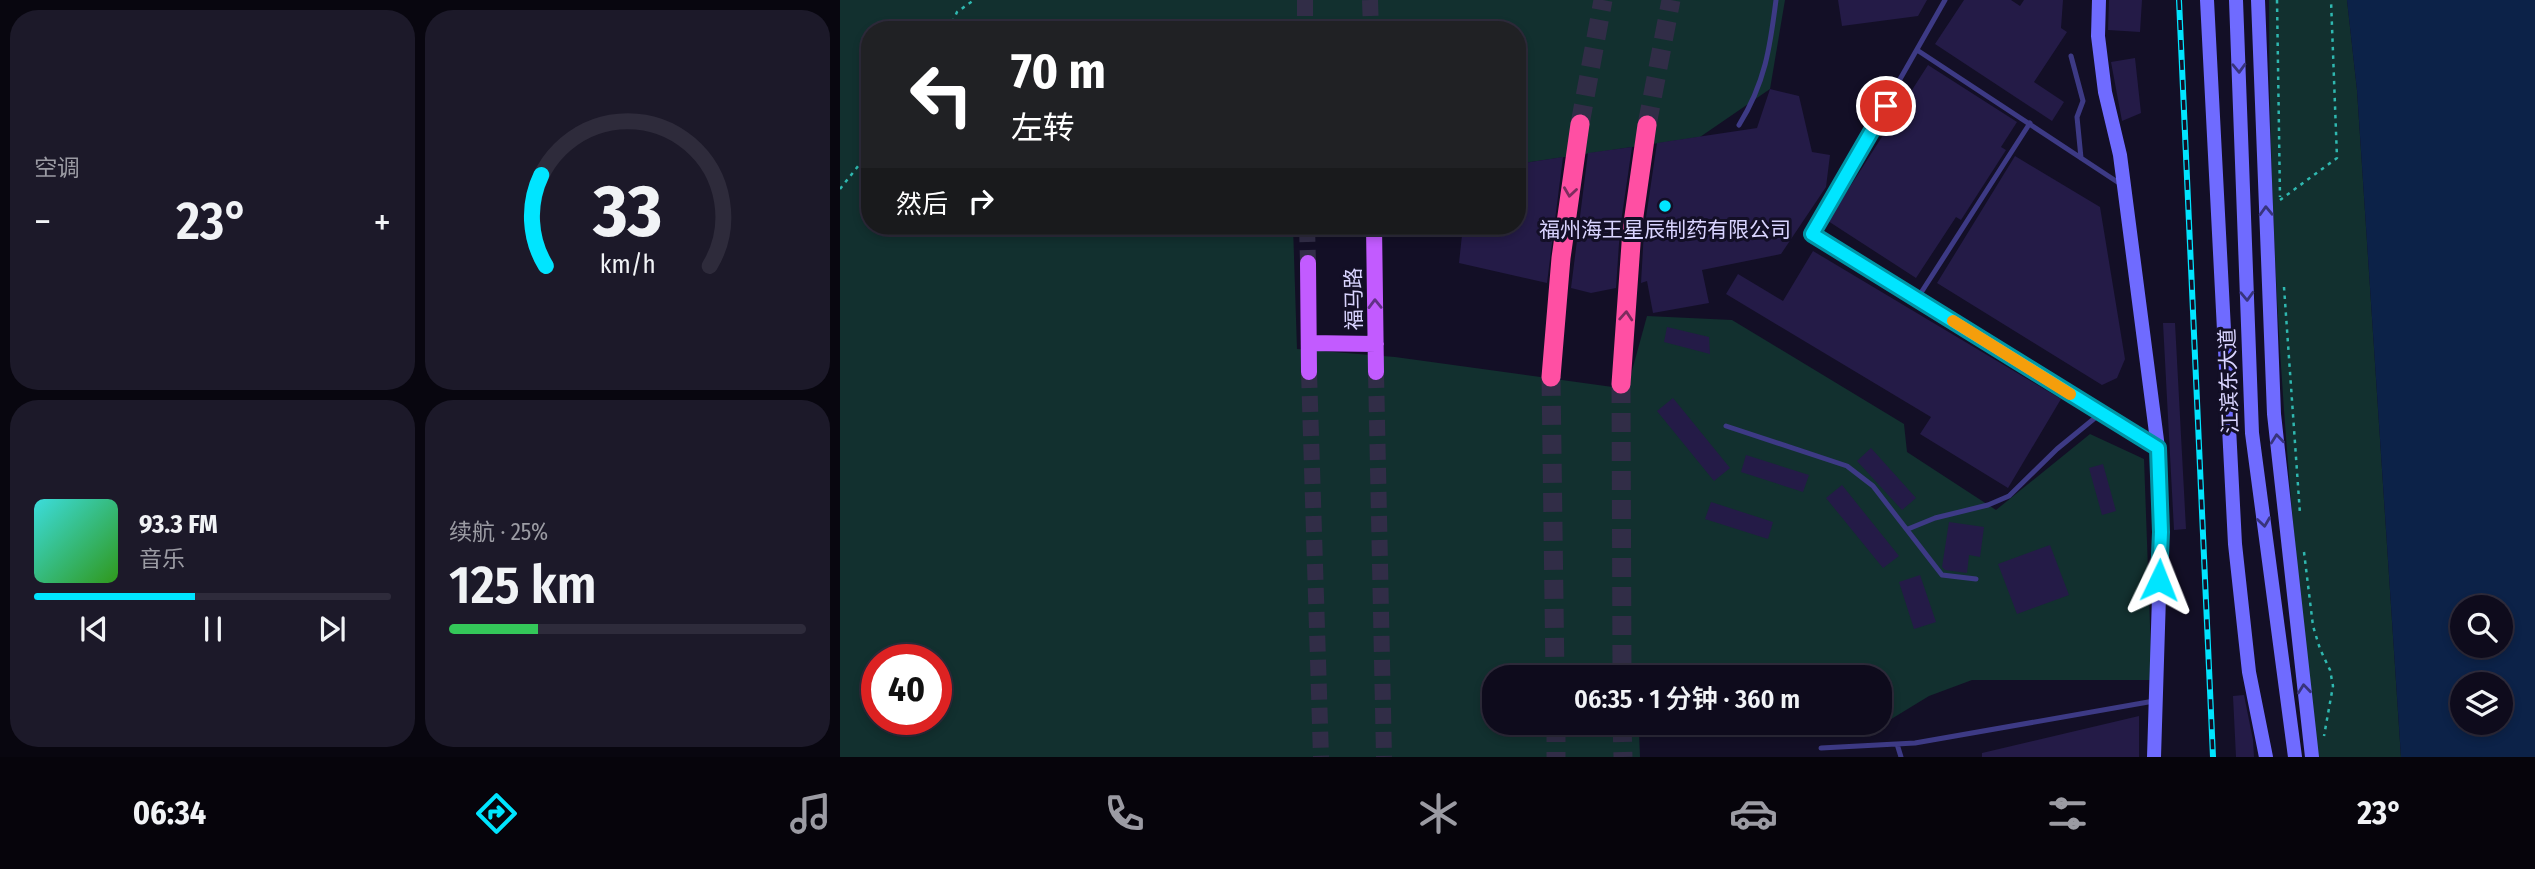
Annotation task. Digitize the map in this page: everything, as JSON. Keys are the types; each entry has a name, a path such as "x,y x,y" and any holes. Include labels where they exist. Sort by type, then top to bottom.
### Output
{"highway":[{"path":"1551,377 1561,257 1580,124"},
{"path":"1621,384 1632,230 1647,125"}],"main road":[{"name":"福马路","path":"1374,235 1376,372"},
{"path":"1308,262 1309,372"},
{"path":"1308,343 1376,344"}],"street":[{"path":"2099,0 2098,36 2105,92 2125,187 2158,448 2161,532 2154,757"},
{"path":"2207,0 2235,544 2249,671 2266,757"},
{"name":"江滨东大道","path":"2236,0 2252,433 2295,757"},
{"path":"2258,0 2274,414 2312,757"}],"lane":[{"path":"1739,125 1751,107 1769,59 1776,0"},
{"path":"1945,0 1812,234 2158,448"},
{"path":"1917,50 2125,187"},
{"path":"2071,56 2083,101 2077,117 2081,158"},
{"path":"1917,299 2031,123"},
{"path":"1908,529 1935,518 1988,505 2009,495 2057,449 2101,413"},
{"path":"1726,426 1847,466 1873,486 1942,575 1976,579"},
{"path":"1821,748 1897,744 2154,701"},
{"path":"1897,744 1901,757"}],"path":[{"path":"953,21 957,12 974,0"},
{"path":"2277,0 2280,201 2337,158 2331,0"},
{"path":"840,189 861,162"},
{"path":"2283,275 2300,517"},
{"path":"2303,542 2313,626 2330,670 2333,686 2324,743"}],"green space":[{"path":"840,0 1785,0 1770,89 1700,137 1526,163 1526,21 861,21 861,235 1293,235 1297,349 1395,357 1627,389 1647,316 1732,320 1904,424 1907,452 1996,510 2090,434 2144,459 2152,680 1972,680 1929,696 1892,719 1892,665 1482,665 1482,735 1639,735 1640,757 840,757"},
{"path":"2269,0 2347,0 2357,90 2401,757 2318,757 2297,568 2282,379 2272,190"}],"water":[{"path":"2347,0 2535,0 2535,757 2401,757 2357,90"}],"building":[{"path":"1838,0 1927,0 1918,16 1842,26"},
{"path":"1964,0 2011,0 2020,6 2024,0 2063,0 2061,28 2067,32 2034,82 2064,102 2052,121 1935,44"},
{"path":"2109,0 2142,0 2140,32 2108,30"},
{"path":"2135,58 2141,113 2122,121 2111,62"},
{"name":"福州海王星辰制药有限公司","path":"1928,65 2017,122 2001,147 2006,150 1961,220 1956,217 1916,278 1828,221"},
{"path":"1770,89 1799,96 1812,152 1830,155 1826,187 1781,254 1702,270 1709,303 1653,313 1647,281 1641,283 1644,231 1657,143 1757,128"},
{"path":"1632,147 1620,229 1616,288 1591,293 1571,288 1588,153"},
{"path":"2015,156 2100,207 2125,359 2117,378 2102,385 1937,283"},
{"path":"1563,157 1547,283 1459,263 1462,235 1526,235 1526,163"},
{"name":"福州海王星辰制药有限公司","path":"1813,251 2061,399 2008,488 1920,434 1931,417 1726,294 1738,274 1783,301"},
{"path":"2163,323 2175,323 2186,529 2174,530"},
{"path":"1667,327 1709,337 1710,354 1664,342"},
{"path":"1673,398 1730,468 1714,481 1657,411"},
{"path":"1871,448 1916,498 1902,510 1857,461"},
{"path":"1746,455 1809,475 1803,492 1741,472"},
{"path":"2103,464 2116,511 2102,515 2089,468"},
{"path":"1842,485 1899,556 1883,568 1826,498"},
{"path":"1711,502 1773,522 1768,539 1705,519"},
{"path":"1949,522 1984,527 1980,557 1969,555 1967,573 1945,570 1942,567"},
{"path":"2050,545 2069,595 2017,614 1998,564"},
{"path":"1920,575 1936,622 1914,629 1899,582"},
{"path":"2244,695 2254,757 2236,757 2233,696"},
{"path":"2139,716 2139,757 1982,757 1982,753"}],"tunnel":[{"path":"1305,0 1305,21"},
{"path":"1370,0 1371,21"},
{"path":"1580,124 1603,0"},
{"path":"1647,125 1671,0"},
{"path":"1307,235 1308,263"},
{"path":"1309,372 1321,757"},
{"path":"1376,372 1384,757"},
{"path":"1551,377 1555,665"},
{"path":"1621,384 1622,665"},
{"path":"1556,735 1556,757"},
{"path":"1622,735 1623,757"}],"railway":[{"path":"2179,0 2213,757"}],"slow traffic":[{"path":"1953,321 2070,394"}],"place":[{"name":"福州海王星辰制药有限公司","path":"1665,206"}],"route":[{"path":"1886,106 1812,234 2158,448 2161,532 2159,580"}]}
